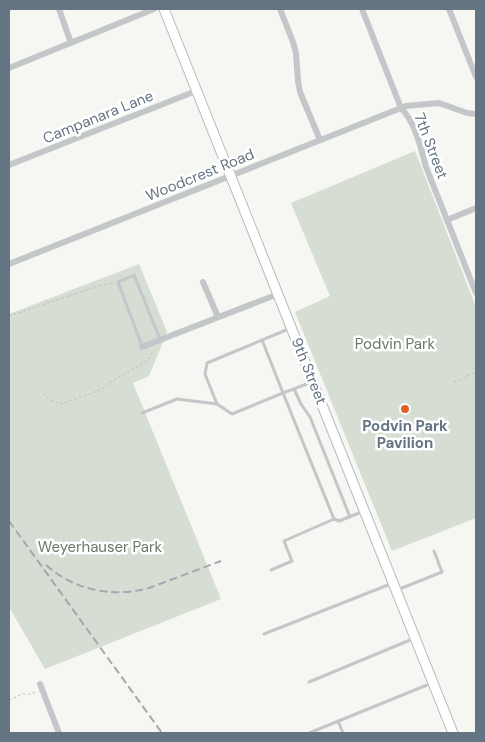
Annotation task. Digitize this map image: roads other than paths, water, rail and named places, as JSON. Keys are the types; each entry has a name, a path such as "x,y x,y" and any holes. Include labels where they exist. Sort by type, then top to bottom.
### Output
{"street":[{"path":"59,9 71,43"},
{"path":"9,68 154,9"},
{"name":"9th Street","path":"164,9 453,733"},
{"path":"280,9 296,53 300,92 320,140"},
{"name":"7th Street","path":"362,9 401,108 408,115 422,150 426,167 476,293"},
{"path":"450,9 476,77"},
{"name":"Campanara Lane","path":"9,166 196,91"},
{"name":"Woodcrest Road","path":"9,264 232,177 406,106 439,103 467,113 476,114"},
{"path":"447,220 476,208"},
{"path":"203,282 218,317"},
{"path":"142,347 278,294"},
{"path":"40,684 59,733"}],"lane":[{"path":"142,347 118,282 134,274 158,341"},
{"path":"217,404 205,374 207,363 292,328"},
{"path":"262,340 334,519"},
{"path":"142,413 177,399 217,404 232,414 313,382"},
{"path":"294,389 300,404 310,417 350,517"},
{"path":"272,570 292,561 284,541 334,519 340,521 365,511"},
{"path":"264,634 442,572 434,551"},
{"path":"309,682 415,638"},
{"path":"309,733 433,682"},
{"path":"338,721 343,733"}],"railway":[{"path":"9,521 162,733"},
{"path":"46,565 57,574 81,586 94,590 121,592 149,588 221,561"}],"place":[{"name":"Podvin Park Pavilion","path":"405,409"}],"park label":[{"name":"Podvin Park","path":"395,344"},
{"name":"Weyerhauser Park","path":"100,547"}]}
